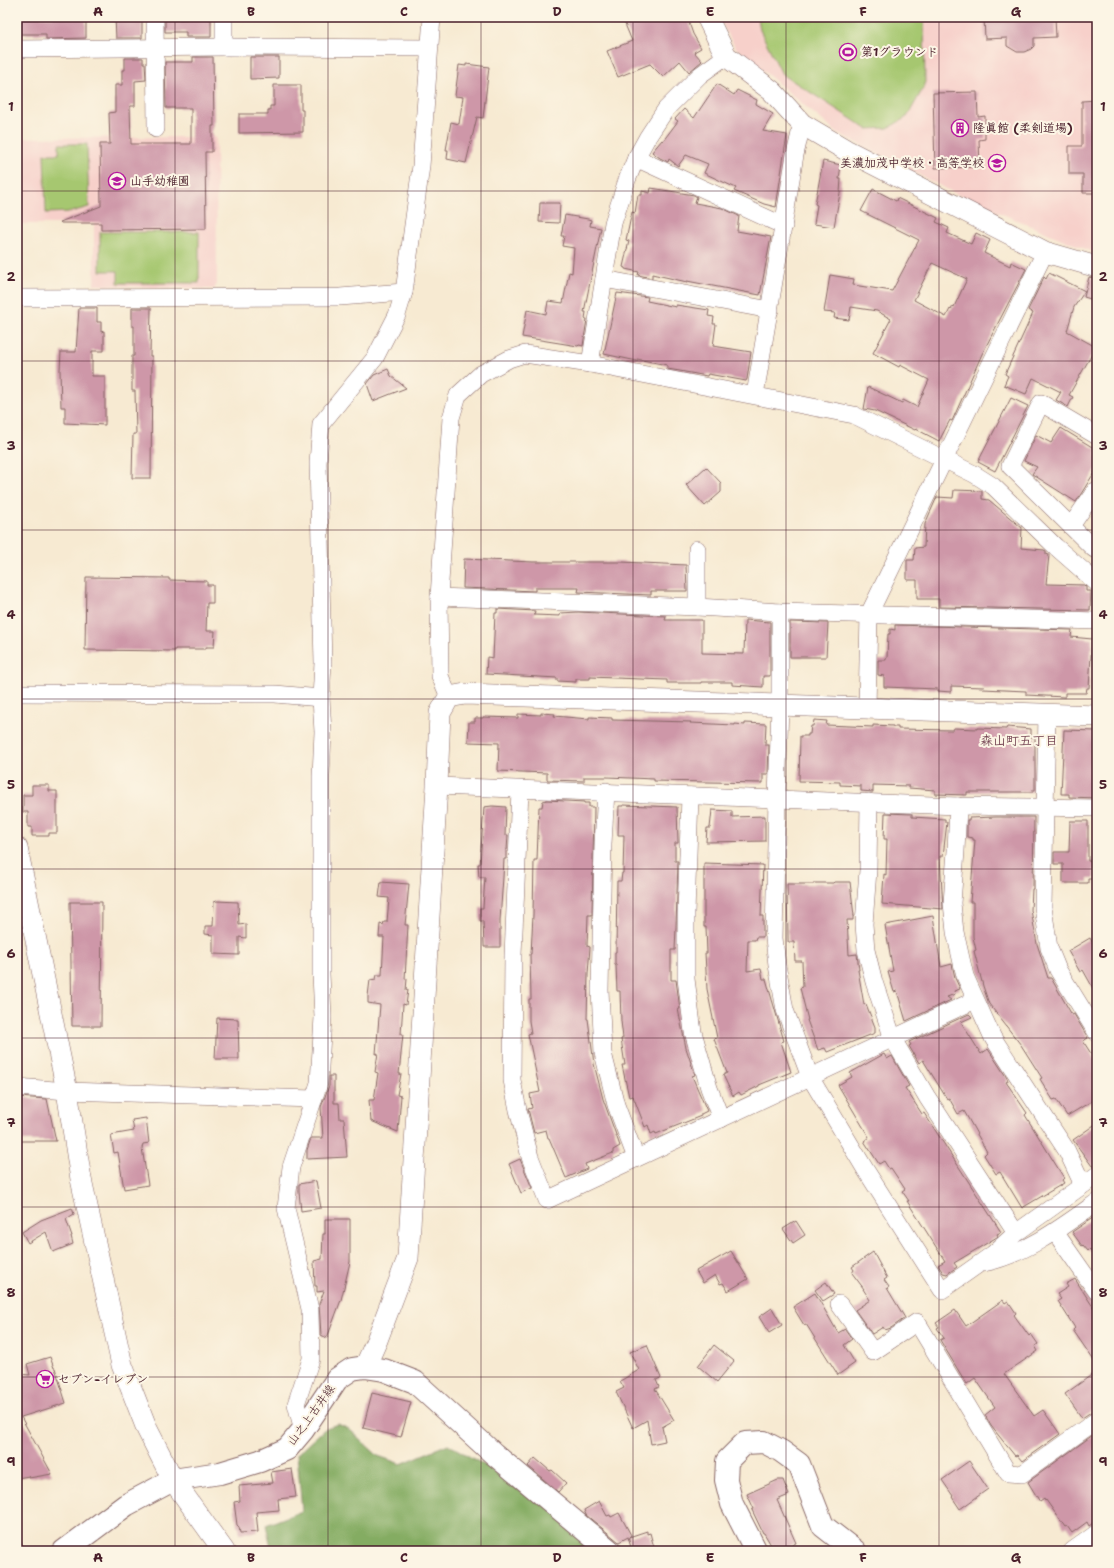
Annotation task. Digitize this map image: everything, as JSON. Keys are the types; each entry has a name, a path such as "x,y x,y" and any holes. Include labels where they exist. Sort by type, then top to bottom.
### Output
{"main road":[{"name":"山之上古井線","path":"64,1551 126,1505 173,1480 220,1473 260,1461 287,1449 303,1430 337,1379 352,1369 365,1367 384,1370 415,1382 494,1454 610,1551"},
{"path":"756,1551 732,1504 726,1480 727,1461 745,1443 764,1442 781,1451 799,1464 823,1526 855,1551"}],"street":[{"path":"155,17 156,129"},
{"path":"224,17 224,47"},
{"path":"303,1430 296,1404 311,1360 310,1309 286,1208 291,1167 319,1083 324,1017 321,974 321,776 323,732 321,698 323,663 318,463 321,424 375,358 397,315 404,292 421,166 432,17"},
{"path":"707,17 726,56 772,91 802,124 846,150 1045,252 1097,267"},
{"path":"17,49 224,47 429,48"},
{"path":"590,364 613,223 636,158 666,109 700,75 726,56"},
{"path":"755,395 795,155 802,124"},
{"path":"636,158 784,226"},
{"path":"867,708 869,614 1045,252"},
{"path":"604,279 770,310"},
{"path":"17,298 340,297 404,292"},
{"path":"449,697 440,676 439,597 451,418 458,395 481,374 509,358 525,354 590,364 854,415 974,474 993,486 1056,547 1097,583"},
{"path":"1097,436 1041,403 1010,466 1094,549 1097,549"},
{"path":"1071,526 1095,491 1097,492"},
{"path":"697,549 697,607"},
{"path":"439,597 697,607 780,612 1097,621"},
{"path":"780,612 780,705 776,798 774,938 777,966 785,1010 810,1077 865,1169 942,1290 978,1264 1016,1233 1097,1175"},
{"path":"17,692 275,694 321,698"},
{"path":"449,697 465,694 1097,716"},
{"path":"365,1367 377,1340 408,1258 437,786 440,713 449,697"},
{"path":"1047,715 1043,907 1049,948 1058,970 1097,1033"},
{"path":"437,786 958,806 1045,806 1097,808"},
{"path":"520,790 513,955 512,1080 530,1157 547,1200 975,1000"},
{"path":"606,792 603,844 600,990 603,1053 616,1105 636,1158"},
{"path":"690,796 686,913 686,979 692,1032 709,1088 721,1119"},
{"path":"869,802 868,870 864,924 866,950 874,982 893,1038 927,1097 1016,1233"},
{"path":"958,806 952,903 955,932 965,976 993,1038 1067,1151 1083,1184"},
{"path":"17,848 67,1091 81,1179 122,1365 147,1429 173,1480 224,1551"},
{"path":"17,1088 314,1099"},
{"path":"978,1264 1004,1259 1055,1232 1097,1202"},
{"path":"1055,1232 1097,1292"},
{"path":"839,1304 873,1352 917,1322 1008,1473 1022,1474 1097,1420"},
{"path":"1072,1551 1097,1532"}],"shaded area":[{"name":"美濃加茂中学校・高等学校","path":"718,17 1097,17 1097,254 958,195 836,132 735,47"},
{"name":"山手幼稚園","path":"216,137 217,284 214,289 94,285 94,224 17,224 17,138"}],"green space":[{"name":"第1グラウンド","path":"758,17 924,17 925,85 907,117 888,128 867,129 782,74 760,30"},
{"path":"59,144 87,144 89,207 71,212 46,213 44,154 59,154"},
{"path":"100,232 199,232 199,283 118,283 118,271 100,271"},
{"path":"338,1424 349,1429 378,1456 401,1464 448,1444 554,1506 590,1551 485,1551 460,1547 452,1551 272,1551 266,1525 302,1511 297,1454 326,1428"}],"building":[{"path":"17,17 86,17 86,38 46,39 46,34 17,34"},
{"path":"115,17 134,17 135,21 142,21 142,38 116,38"},
{"path":"187,17 210,17 211,37 186,37 186,32 165,32 165,20 187,19"},
{"path":"622,17 687,17 693,34 701,48 694,52 702,61 689,72 680,61 663,77 650,64 618,77 607,51 632,41"},
{"path":"984,17 1055,17 1056,37 1034,38 1034,46 1031,49 1024,52 1017,52 1007,46 1007,38 985,39"},
{"path":"193,57 213,57 214,126 212,126 212,152 205,152 206,229 101,230 101,223 61,223 60,222 101,206 100,144 110,144 109,113 115,112 115,85 122,85 122,70 125,70 125,58 143,58 143,63 145,63 146,80 135,81 135,106 130,106 131,144 191,144 191,108 166,108 165,62 193,62"},
{"path":"250,57 279,57 279,78 250,79"},
{"path":"466,64 489,67 483,118 477,117 466,163 447,159 448,150 446,150 451,122 459,124 463,97 455,96 459,65 466,66"},
{"path":"717,84 734,95 737,90 757,100 756,104 773,114 763,131 787,135 776,207 764,204 734,191 736,188 704,173 708,164 686,155 678,166 669,159 668,162 652,152 662,140 663,141 678,121 675,119 684,109 694,118"},
{"path":"274,85 301,85 303,132 239,133 239,114 268,114 270,106 274,106"},
{"name":"隆眞館 (柔剣道場)","path":"977,92 978,117 985,116 985,139 979,140 980,167 935,168 933,93"},
{"path":"1097,100 1097,193 1083,193 1083,174 1069,174 1069,146 1082,146 1082,101"},
{"path":"823,161 841,165 839,179 841,179 840,193 834,227 814,224 817,205 815,204"},
{"path":"651,188 694,195 697,197 695,203 722,208 739,216 737,231 771,237 760,295 652,274 652,278 638,275 639,272 625,269 623,267 629,241 626,240 632,212 635,213 638,195 642,195 642,191 650,193"},
{"path":"873,189 896,201 897,198 938,218 936,222 949,228 947,233 971,244 976,233 990,240 984,253 1010,266 1011,262 1026,269 982,354 952,421 950,420 939,441 875,411 864,409 868,387 902,403 903,400 917,407 929,380 900,365 899,367 873,353 891,319 877,311 851,307 849,320 834,318 835,313 824,312 830,275 854,279 853,285 892,291 919,240 861,211","holes":["932,263 967,279 954,307 953,306 951,310 950,309 946,317 914,300"]},
{"path":"540,203 560,203 559,223 539,222"},
{"path":"565,215 591,220 590,226 601,228 584,312 586,312 585,319 587,319 583,346 522,337 527,310 546,314 548,301 563,303 569,272 572,273 574,248 562,246 564,236 561,236"},
{"path":"1049,273 1085,291 1074,307 1067,331 1096,347 1069,395 1073,397 1068,407 1056,400 1061,392 1033,378 1026,394 1004,385 1008,376 1005,374 1033,313 1028,310 1044,277 1046,279"},
{"path":"1089,277 1097,279 1097,301 1084,297"},
{"path":"617,293 648,297 647,301 676,307 676,305 709,310 708,316 714,317 713,324 716,324 713,346 751,352 746,381 708,374 707,376 667,369 667,365 637,359 637,361 604,354"},
{"path":"79,308 97,308 97,322 101,322 101,332 104,331 104,351 92,351 92,376 105,376 105,425 65,423 65,407 61,407 61,352 76,352"},
{"path":"132,308 151,308 151,478 132,478 133,434 136,434 135,391 132,391 134,326 132,326"},
{"path":"388,369 391,376 406,388 373,401 367,384 374,375"},
{"path":"1011,398 1028,406 995,471 978,462"},
{"path":"1061,428 1097,450 1097,468 1076,502 1032,474 1037,467 1024,461 1036,435 1051,443"},
{"path":"706,467 721,483 721,492 705,506 686,485"},
{"path":"954,490 982,491 982,499 989,500 1022,528 1021,548 1044,550 1046,551 1046,554 1049,555 1046,584 1084,585 1086,587 1086,591 1091,591 1090,610 939,607 939,599 917,599 917,580 907,580 907,560 914,560 915,548 924,547 925,524 937,497 953,498"},
{"path":"464,559 533,562 621,562 686,565 687,591 651,591 651,595 578,592 579,588 535,588 535,591 463,588"},
{"path":"86,577 169,578 169,580 207,581 207,585 213,585 213,603 207,603 206,631 215,631 214,647 206,647 206,649 175,649 175,651 85,650"},
{"path":"497,609 535,611 534,615 560,616 560,613 578,612 666,616 665,620 702,620 702,653 744,654 745,620 770,622 770,676 763,676 763,687 732,685 732,682 667,683 667,680 590,677 590,679 576,679 576,682 557,681 557,678 486,674 487,657 493,658 495,613 497,613"},
{"path":"790,622 828,623 826,657 790,657"},
{"path":"895,625 1072,630 1071,637 1092,639 1089,688 1087,688 1086,693 1065,693 1065,697 1026,695 1026,691 983,689 984,687 951,686 951,692 938,691 938,689 884,687 884,676 878,675 878,660 886,660 887,658 888,634 890,634 890,629 895,630"},
{"path":"541,713 555,714 554,716 589,719 589,717 612,718 612,720 691,722 690,723 735,725 745,725 745,723 766,724 765,745 769,745 768,774 763,774 763,783 654,781 654,779 607,777 584,777 584,781 547,780 547,773 498,771 499,743 468,742 469,722 475,722 475,718 518,718 518,714 541,715"},
{"path":"814,720 827,721 826,725 873,727 873,725 893,726 898,727 898,729 953,730 954,728 1006,729 1007,727 1031,729 1031,737 1035,737 1035,790 1032,790 1033,792 967,792 967,795 935,794 935,790 909,788 909,786 873,785 873,792 861,791 861,786 840,785 840,782 799,781 800,736 808,736 808,734 810,734 811,726 813,726"},
{"path":"1064,730 1097,731 1097,798 1069,797 1069,794 1061,794"},
{"path":"32,785 49,785 49,791 57,791 57,833 49,833 49,836 32,836 32,827 28,827 28,812 23,812 23,795 32,795"},
{"path":"543,801 584,802 589,803 589,807 594,807 592,915 588,915 587,946 590,947 587,1019 594,1064 603,1099 620,1146 613,1150 613,1153 585,1164 587,1169 566,1178 548,1138 546,1130 534,1133 528,1109 532,1108 530,1094 540,1092 528,1034 531,1033 529,1021 529,999 531,999 530,954 533,915 534,860 537,860 539,807 542,807"},
{"path":"619,806 677,807 678,843 675,843 675,861 678,861 676,928 675,950 671,950 671,980 676,980 680,1009 678,1009 686,1048 695,1075 692,1076 707,1111 701,1114 701,1116 656,1134 655,1132 651,1134 648,1125 645,1127 633,1096 629,1097 622,1065 625,1065 621,1039 623,1038 620,991 617,991 615,952 617,881 621,881 623,873 624,835 618,835"},
{"path":"484,807 506,807 505,835 508,835 506,859 504,859 500,920 500,947 484,947 483,921 480,921 480,908 483,908 485,877 479,877 478,864 480,864"},
{"path":"712,810 732,811 732,817 765,816 765,841 706,842 707,828 710,828"},
{"path":"885,813 912,814 912,817 945,819 945,822 947,822 943,856 940,856 943,909 882,904 884,874 886,875 887,839 884,839"},
{"path":"1034,817 1033,889 1031,910 1037,944 1048,978 1051,978 1072,1015 1074,1014 1088,1038 1083,1041 1097,1063 1097,1098 1067,1116 1056,1099 1053,1100 1040,1079 1042,1078 1021,1045 989,1004 974,951 976,950 973,937 973,902 970,902 975,840 967,837 967,820 969,820 969,818"},
{"path":"1070,821 1088,821 1088,861 1095,862 1094,879 1088,879 1088,883 1063,883 1063,864 1054,864 1054,852 1069,852"},
{"path":"704,863 763,865 761,916 763,916 763,937 756,937 755,940 748,940 747,971 761,969 763,979 766,979 784,1041 781,1042 791,1072 759,1085 741,1095 739,1092 733,1096 723,1075 727,1073 714,1039 717,1038 707,989 705,953 707,953 706,927 704,927"},
{"path":"381,882 409,884 405,925 408,925 405,979 407,979 406,990 408,990 406,1005 403,1004 401,1034 403,1034 399,1074 401,1074 397,1095 401,1096 398,1132 371,1121 369,1100 374,1100 378,1073 375,1072 378,1053 376,1054 380,1005 368,1003 368,996 370,980 376,979 377,975 382,975 384,937 379,937 380,924 383,925 384,922 387,922 389,898 379,897"},
{"path":"850,882 854,916 853,920 847,920 849,955 857,954 864,1005 866,1004 875,1027 875,1033 827,1052 825,1048 818,1050 807,1020 800,988 803,987 802,961 795,961 794,942 788,942 787,884"},
{"path":"70,902 102,902 101,1026 72,1026"},
{"path":"214,902 238,902 239,925 246,924 246,938 239,937 239,955 213,954 213,935 205,934 205,926 213,926"},
{"path":"933,916 941,967 952,964 955,978 960,989 954,991 955,994 947,997 951,1000 906,1021 897,991 894,992 888,972 893,971 885,925"},
{"path":"1090,938 1097,951 1097,995 1083,970 1080,972 1068,951"},
{"path":"969,1014 972,1017 961,1022 981,1054 988,1049 1007,1078 1008,1081 1006,1082 1027,1113 1025,1115 1064,1178 1062,1180 1064,1183 1022,1208 1000,1172 996,1174 984,1155 987,1152 964,1111 958,1114 923,1060 919,1063 909,1046 911,1045 909,1042"},
{"path":"217,1018 238,1019 239,1059 215,1059"},
{"path":"884,1054 887,1059 892,1056 909,1086 905,1088 922,1114 924,1113 1001,1232 997,1234 997,1237 954,1263 957,1267 947,1274 943,1273 938,1265 945,1261 907,1201 909,1201 902,1191 905,1189 891,1168 889,1169 884,1161 879,1164 864,1141 869,1137 838,1085 852,1077 850,1073"},
{"path":"329,1076 334,1076 334,1103 339,1103 340,1119 344,1119 347,1157 307,1159 307,1150 311,1138 323,1138 321,1107 329,1086"},
{"path":"17,1097 47,1099 56,1141 17,1141"},
{"path":"146,1118 149,1143 143,1144 142,1148 148,1185 124,1189 118,1152 114,1153 111,1135 134,1131 132,1120"},
{"path":"1097,1123 1097,1165 1092,1166 1073,1140"},
{"path":"520,1159 532,1188 521,1193 509,1164"},
{"path":"316,1181 321,1208 301,1211 299,1184"},
{"path":"72,1208 74,1214 66,1219 73,1244 53,1252 46,1232 28,1243 22,1232 41,1220"},
{"path":"1097,1215 1097,1260 1090,1249 1088,1251 1083,1245 1082,1246 1072,1232"},
{"path":"325,1219 350,1219 350,1262 341,1300 327,1338 321,1335 319,1304 324,1291 317,1292 317,1286 315,1286 314,1261 322,1259"},
{"path":"796,1221 805,1235 793,1243 783,1229"},
{"path":"731,1251 748,1279 728,1291 723,1283 720,1284 715,1275 703,1283 696,1271"},
{"path":"873,1252 887,1278 884,1280 889,1287 887,1288 905,1318 891,1328 885,1330 883,1327 872,1334 855,1310 870,1300 852,1273 854,1270 852,1267"},
{"path":"1075,1279 1097,1313 1097,1365 1073,1330 1075,1328 1058,1301 1061,1299 1057,1294 1068,1287 1066,1284"},
{"path":"826,1282 834,1294 823,1301 815,1290"},
{"path":"815,1293 838,1333 845,1329 852,1339 844,1345 855,1363 838,1375 806,1324 804,1325 793,1307"},
{"path":"1003,1300 1005,1303 1008,1301 1016,1313 1014,1315 1029,1336 1031,1334 1038,1344 1035,1346 1038,1351 1004,1374 1034,1416 1043,1410 1060,1434 1022,1461 1017,1455 1015,1456 991,1426 985,1415 995,1407 975,1378 967,1384 940,1340 944,1338 937,1328 939,1327 936,1323 955,1310 966,1326"},
{"path":"772,1308 782,1325 769,1333 759,1317"},
{"path":"647,1345 661,1378 656,1380 659,1387 655,1389 674,1420 662,1427 665,1441 651,1444 647,1420 633,1428 616,1392 624,1388 620,1381 639,1370 630,1352"},
{"path":"714,1345 734,1361 717,1382 698,1366"},
{"path":"50,1357 66,1403 21,1417 52,1474 29,1478 29,1476 17,1478 17,1374 30,1375 27,1364"},
{"path":"1097,1371 1097,1410 1082,1418 1065,1394"},
{"path":"372,1393 411,1402 401,1437 363,1428"},
{"path":"1097,1432 1097,1520 1089,1526 1087,1522 1072,1533 1067,1526 1065,1527 1046,1500 1045,1501 1044,1499 1040,1502 1028,1482"},
{"path":"535,1458 550,1471 552,1470 566,1483 558,1492 528,1466"},
{"path":"969,1461 988,1489 960,1509 942,1480"},
{"path":"292,1469 296,1497 278,1499 279,1510 256,1512 258,1532 240,1533 237,1525 234,1502 240,1501 239,1486 273,1483 271,1472"},
{"path":"778,1480 783,1480 789,1495 777,1500 796,1543 782,1550 781,1547 774,1550 763,1533 752,1510 754,1509 747,1494"},
{"path":"599,1501 607,1516 610,1515 611,1517 619,1513 631,1535 629,1537 647,1531 647,1534 650,1533 655,1551 632,1551 628,1537 619,1542 586,1515 584,1510"}],"railway":[{"path":"17,1540 24,1551"}],"place":[{"name":"第1グラウンド","path":"848,52"},
{"name":"隆眞館 (柔剣道場)","path":"960,128"},
{"name":"美濃加茂中学校・高等学校","path":"997,163"},
{"name":"山手幼稚園","path":"117,181"},
{"name":"セブン-イレブン","path":"45,1379"}],"district":[{"name":"森山町五丁目","path":"1019,740"}]}
